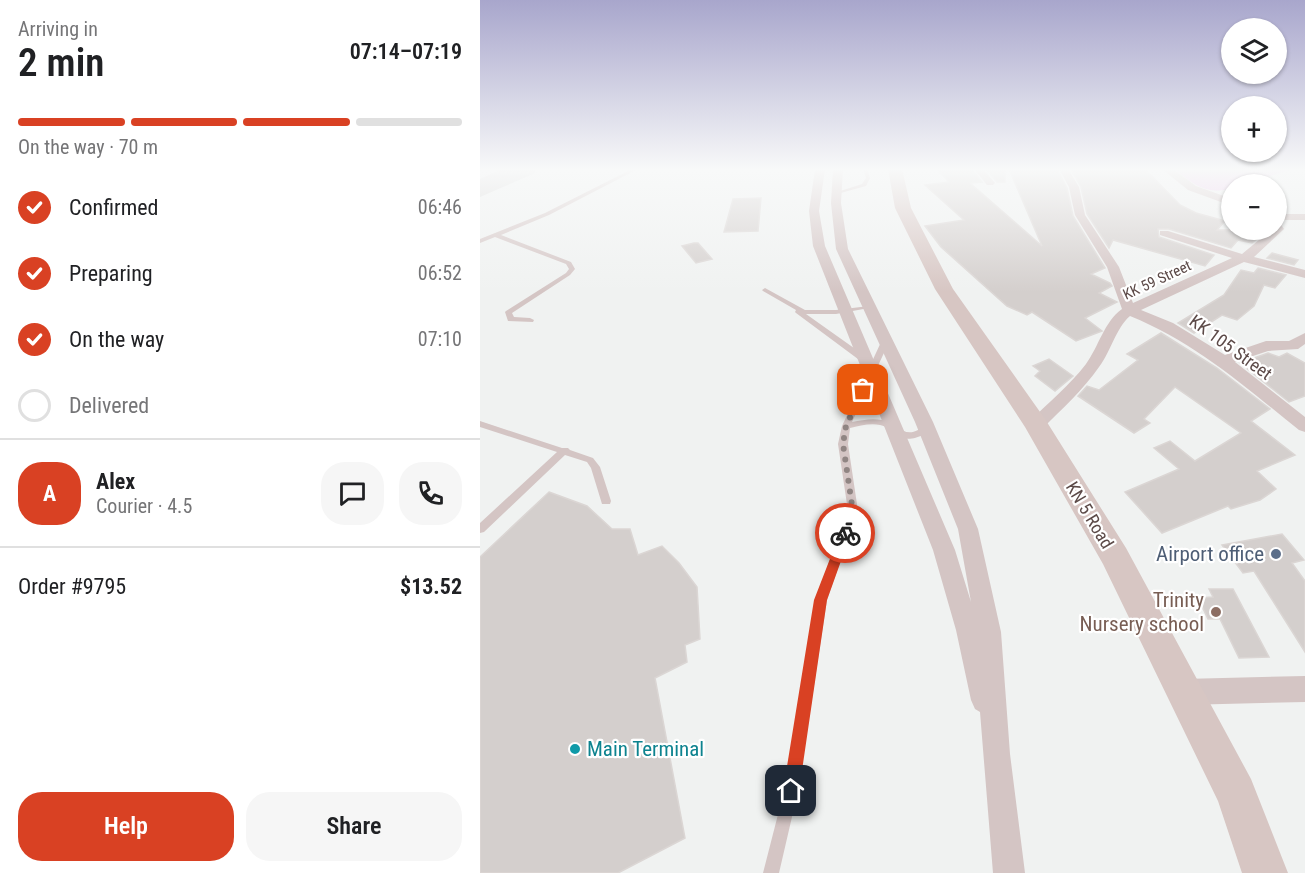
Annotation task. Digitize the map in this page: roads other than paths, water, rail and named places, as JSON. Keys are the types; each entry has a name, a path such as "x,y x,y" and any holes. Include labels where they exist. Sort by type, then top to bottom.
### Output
{"main road":[{"name":"KN 5 Road","path":"904,210 944,289 1036,425 1115,556 1236,794 1265,873"}],"street":[{"path":"815,210 815,228 828,273 869,366 892,427 924,495 944,550 968,630 996,754"},
{"path":"837,210 842,249 867,307 924,422 968,529 988,632 996,754 1009,873"},
{"path":"1079,210 1113,267 1129,310"},
{"path":"1287,217 1305,217"},
{"path":"1164,233 1243,258 1305,274"},
{"name":"KK 59 Street","path":"1036,425 1088,372 1100,355 1113,325 1121,315 1243,258 1267,240"},
{"name":"KK 105 Street","path":"1129,310 1168,326 1223,361 1305,426"},
{"path":"1223,361 1266,346 1301,345"},
{"path":"1183,692 1305,689"}],"lane":[{"path":"480,241 555,210"},
{"path":"496,235 569,263 572,269 568,274 508,312 511,319 530,320"},
{"path":"765,290 797,310 869,366"},
{"path":"797,310 815,313 867,307"},
{"path":"771,873 791,791 821,600 853,512 843,444 846,426 869,366 885,342"},
{"path":"846,426 878,422 892,427 902,436 913,436 922,432 924,422"},
{"path":"480,424 590,460 595,467 606,501"},
{"path":"480,529 565,450"}],"place":[{"name":"Airport office","path":"1276,554"},
{"name":"Trinity Nursery school","path":"1216,612"},
{"name":"Main Terminal","path":"575,749"}]}
